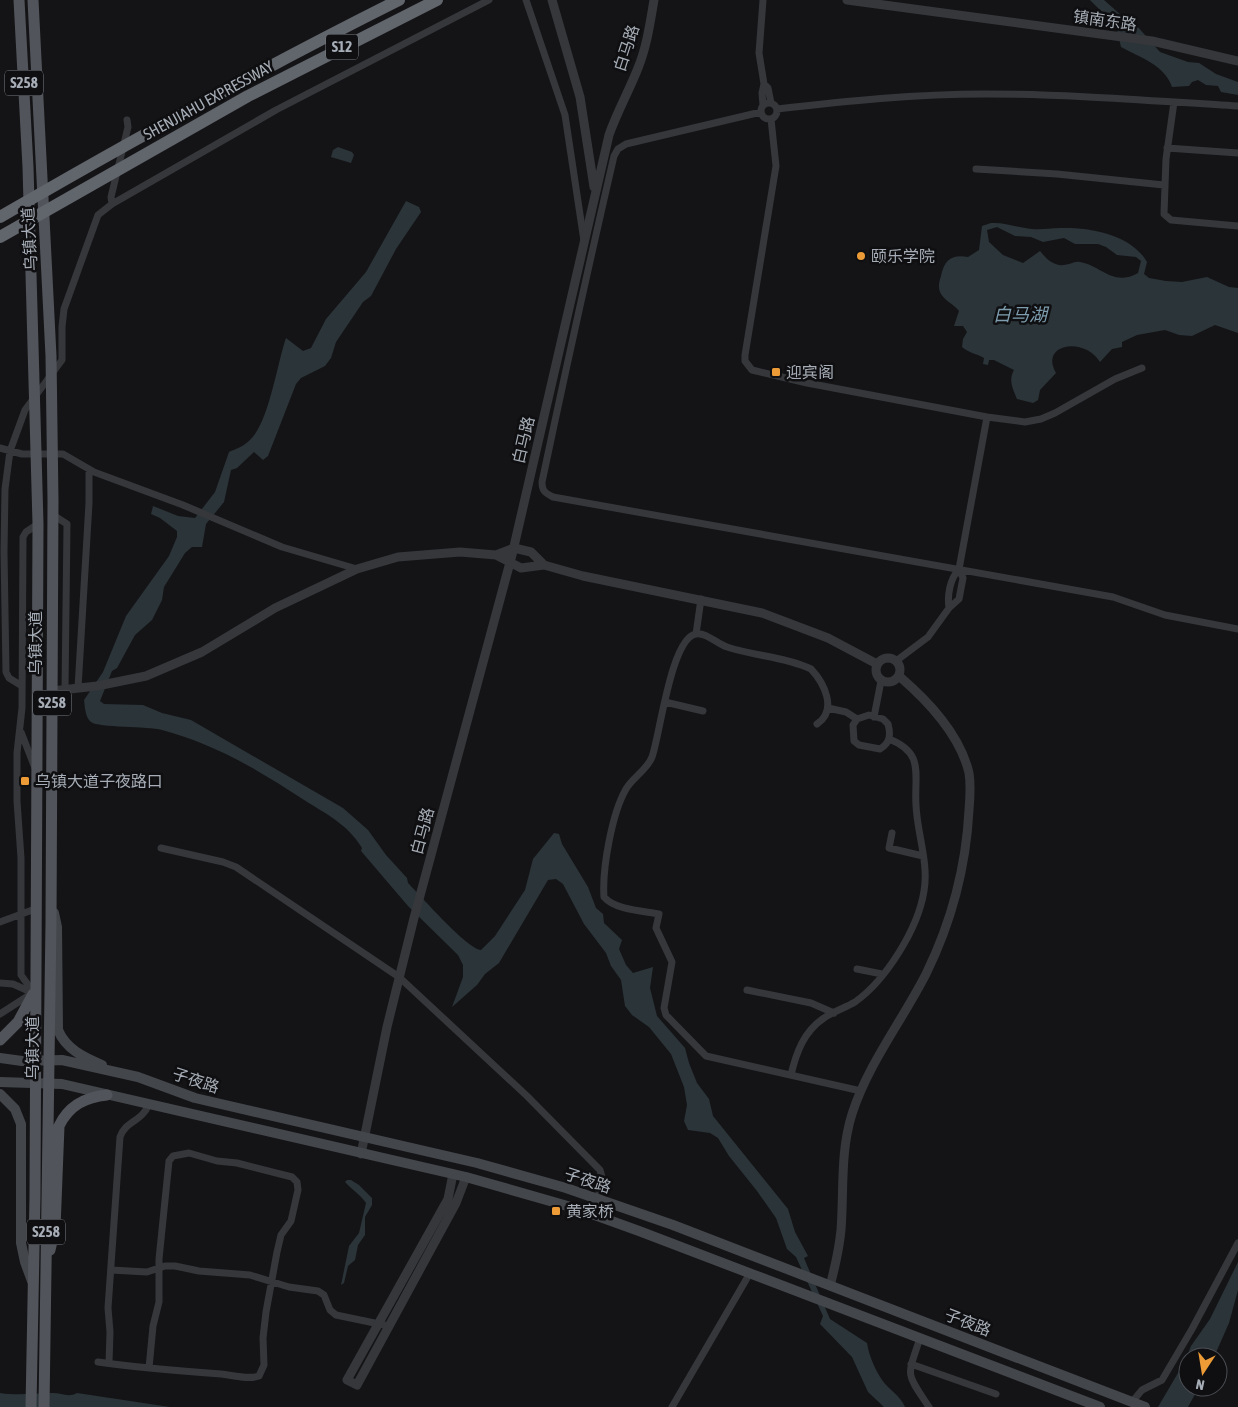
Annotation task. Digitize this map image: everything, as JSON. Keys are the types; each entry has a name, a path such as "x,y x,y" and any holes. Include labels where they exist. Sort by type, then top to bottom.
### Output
{"highway":[{"name":"SHENJIAHU EXPRESSWAY","path":"0,218 132,140 235,84 398,0"},
{"name":"SHENJIAHU EXPRESSWAY","path":"0,237 248,96 437,0"}],"main road":[{"name":"乌镇大道","path":"19,0 28,176 38,509 31,1407"},
{"name":"乌镇大道","path":"34,0 51,356 53,501 51,905 44,1407"},
{"path":"35,871 51,871"},
{"path":"51,905 56,916 57,927 58,1030 62,1038 73,1050 118,1073"},
{"path":"0,1040 18,1022 34,993"},
{"name":"子夜路","path":"0,1058 34,1061 62,1060 118,1073 154,1082 195,1098 492,1166 598,1198 1145,1407"},
{"name":"子夜路","path":"0,1082 48,1083 149,1104 466,1177 588,1212 1100,1407"},
{"path":"0,1094 15,1109 21,1124 21,1243 32,1281"},
{"path":"45,1263 55,1228 59,1126 67,1112 74,1106 89,1098 107,1095"},
{"path":"728,1265 734,1249"}],"street":[{"path":"22,686 9,678 6,672 4,534 5,489 10,450 25,410 64,356 62,326 64,309 98,215 112,204 276,110 489,0"},
{"path":"526,0 565,115 584,242"},
{"path":"552,0 574,74 584,116 595,194"},
{"name":"白马路","path":"361,1154 399,977 514,548 608,135 621,102 638,68 646,44 654,0"},
{"path":"762,0 759,44 764,84 768,88 767,104 761,112 635,142 618,148 614,156 588,268 542,489 553,497 1113,597 1165,615 1238,629"},
{"name":"镇南东路","path":"847,0 1152,41 1238,61"},
{"path":"767,104 777,109 885,98 983,94 1238,106"},
{"path":"1174,102 1167,148 1164,214 1171,220 1238,226"},
{"path":"771,120 776,117 777,109"},
{"path":"761,112 763,117 771,120"},
{"path":"112,204 111,197 128,127 127,120"},
{"path":"771,120 776,166 745,355 748,366 758,373 987,417 1025,422 1041,419 1067,407 1115,379 1142,368"},
{"path":"1167,148 1238,153"},
{"path":"976,170 1057,174 1164,185"},
{"path":"949,608 950,588 953,576 959,569 987,417"},
{"path":"0,450 10,450 22,454 63,454 88,469 183,505 282,547 357,569"},
{"path":"80,688 88,469"},
{"path":"53,515 67,524 66,689"},
{"path":"34,993 21,975 17,762 22,686 23,537 26,532 38,524"},
{"path":"52,691 113,683 146,676 202,652 274,608 357,569 398,557 460,552 496,555 514,548 531,552 544,565"},
{"path":"496,555 510,564 521,568 544,565 583,576 732,605 787,621 828,638 878,664"},
{"path":"874,717 881,681 876,671 878,664 884,659 896,661 928,638 949,608 959,599 963,578 959,569"},
{"path":"950,588 961,590"},
{"path":"702,599 696,634 683,644 678,655 664,702 651,759 627,789 619,805 609,847 604,897 616,905 658,914 656,928 672,962 664,1008 666,1015 706,1056 861,1090"},
{"path":"696,634 733,649 811,669 826,689 828,708 823,720 817,724"},
{"path":"881,681 892,682 899,676 900,668 896,661"},
{"path":"830,1286 839,1248 845,1143 852,1114 861,1090 926,974 941,939 958,886 969,825 969,772 960,750 951,733 932,709 899,676"},
{"path":"664,702 703,711"},
{"path":"828,708 846,712 858,719"},
{"path":"862,716 874,717 883,719 888,724 889,739 886,745 880,749 859,745 852,735 858,719 862,716"},
{"path":"20,731 36,772"},
{"path":"791,1075 796,1056 805,1038 824,1018 855,1002 882,974 906,940 921,905 925,878 916,812 916,763 907,748 889,739"},
{"path":"892,833 889,848 923,856"},
{"path":"161,848 223,862 236,867 399,977 492,1062 593,1163 602,1177 598,1198"},
{"path":"0,922 35,909"},
{"path":"857,969 882,974"},
{"path":"0,983 12,984 34,993"},
{"path":"747,990 811,1003 834,1013"},
{"path":"0,1014 34,993"},
{"path":"109,1364 110,1332 108,1308 120,1137 125,1128 143,1116 149,1104"},
{"path":"98,1362 149,1368 248,1377 259,1376 264,1366 263,1338 271,1281 281,1235 291,1221 298,1190 297,1182 285,1175 217,1161 189,1153 173,1156 167,1169 159,1268 159,1302 153,1326 149,1368"},
{"path":"453,1174 448,1199 347,1380 357,1385 456,1203 466,1177"},
{"path":"1132,1402 1136,1394 1162,1380 1238,1243"},
{"path":"111,1270 147,1272 175,1266 199,1271 250,1275 289,1287 318,1291 324,1295 330,1310 336,1315 389,1326"},
{"path":"672,1407 750,1273"},
{"path":"920,1338 911,1364 910,1378 929,1407"},
{"path":"911,1364 996,1394"}],"water":[{"path":"1090,0 1104,0 1130,23 1137,26 1160,52 1188,62 1199,63 1216,74 1238,82 1238,95 1221,92 1218,86 1206,85 1198,80 1192,82 1189,86 1172,87 1169,79 1158,67 1121,47 1116,26"},
{"path":"338,147 352,152 354,155 351,163 331,157 333,150"},
{"path":"406,201 419,207 421,212 396,249 371,296 363,302 336,342 331,358 325,366 301,378 296,384 268,456 263,460 254,452 237,468 231,470 224,502 206,524 202,547 192,547 185,553 164,587 162,600 152,620 135,635 117,668 112,671 100,701 104,704 143,705 162,713 191,720 343,808 368,830 386,855 407,878 408,883 444,921 466,941 481,950 495,936 525,890 533,859 554,833 559,834 562,844 588,887 596,908 603,914 604,923 622,940 619,949 626,965 633,973 653,967 650,988 657,1016 685,1048 697,1083 709,1099 713,1116 788,1209 795,1232 808,1256 804,1258 830,1319 867,1343 879,1376 905,1407 884,1407 868,1392 852,1357 820,1324 823,1316 796,1257 787,1249 776,1218 729,1156 718,1138 710,1133 688,1130 684,1121 687,1105 684,1087 671,1054 649,1027 632,1015 625,1006 621,980 611,966 606,953 584,924 563,884 556,879 548,880 499,963 485,974 477,985 452,1007 463,977 463,965 458,955 408,906 361,851 362,848 356,839 342,825 251,767 199,742 162,730 95,724 88,717 84,700 103,672 126,616 169,556 177,537 177,531 160,518 151,514 153,506 178,516 195,518 215,492 229,452 245,444 257,432 272,392 286,338 303,351 311,348 326,319 366,272"},
{"name":"白马湖","path":"996,223 1032,229 1071,228 1096,231 1120,239 1140,252 1147,262 1144,274 1149,278 1182,282 1207,277 1229,287 1238,288 1238,333 1215,325 1192,336 1179,335 1165,330 1137,335 1122,342 1122,347 1112,349 1100,362 1093,354 1084,349 1075,346 1066,347 1058,350 1053,355 1052,363 1056,373 1040,390 1038,400 1033,403 1017,399 1011,381 1014,370 994,360 989,360 988,365 983,364 984,358 962,347 963,339 967,332 963,326 954,326 959,311 941,295 939,290 942,271 949,260 962,256 968,257 979,250 982,226","holes":["997,227 1015,236 1031,237 1043,242 1064,238 1075,244 1098,244 1117,255 1136,257 1141,261 1138,273 1121,278 1114,277 1080,262 1064,265 1056,264 1049,261 1040,251 1023,263 1003,255 989,242 987,230"]},
{"path":"351,1180 359,1185 372,1198 372,1205 365,1217 365,1235 358,1245 355,1260 348,1266 344,1283 341,1285 349,1246 359,1233 366,1203 345,1182"},
{"path":"1238,1262 1238,1290 1229,1323 1218,1347 1191,1347 1210,1319"},
{"path":"1178,1373 1178,1397 1194,1397 1188,1407 1158,1407"},
{"path":"0,1393 53,1393 68,1395 77,1393 170,1407 0,1407"}],"place":[{"name":"颐乐学院","path":"861,256"},
{"name":"迎宾阁","path":"776,372"},
{"name":"乌镇大道子夜路口","path":"25,781"},
{"name":"黄家桥","path":"556,1211"}]}
